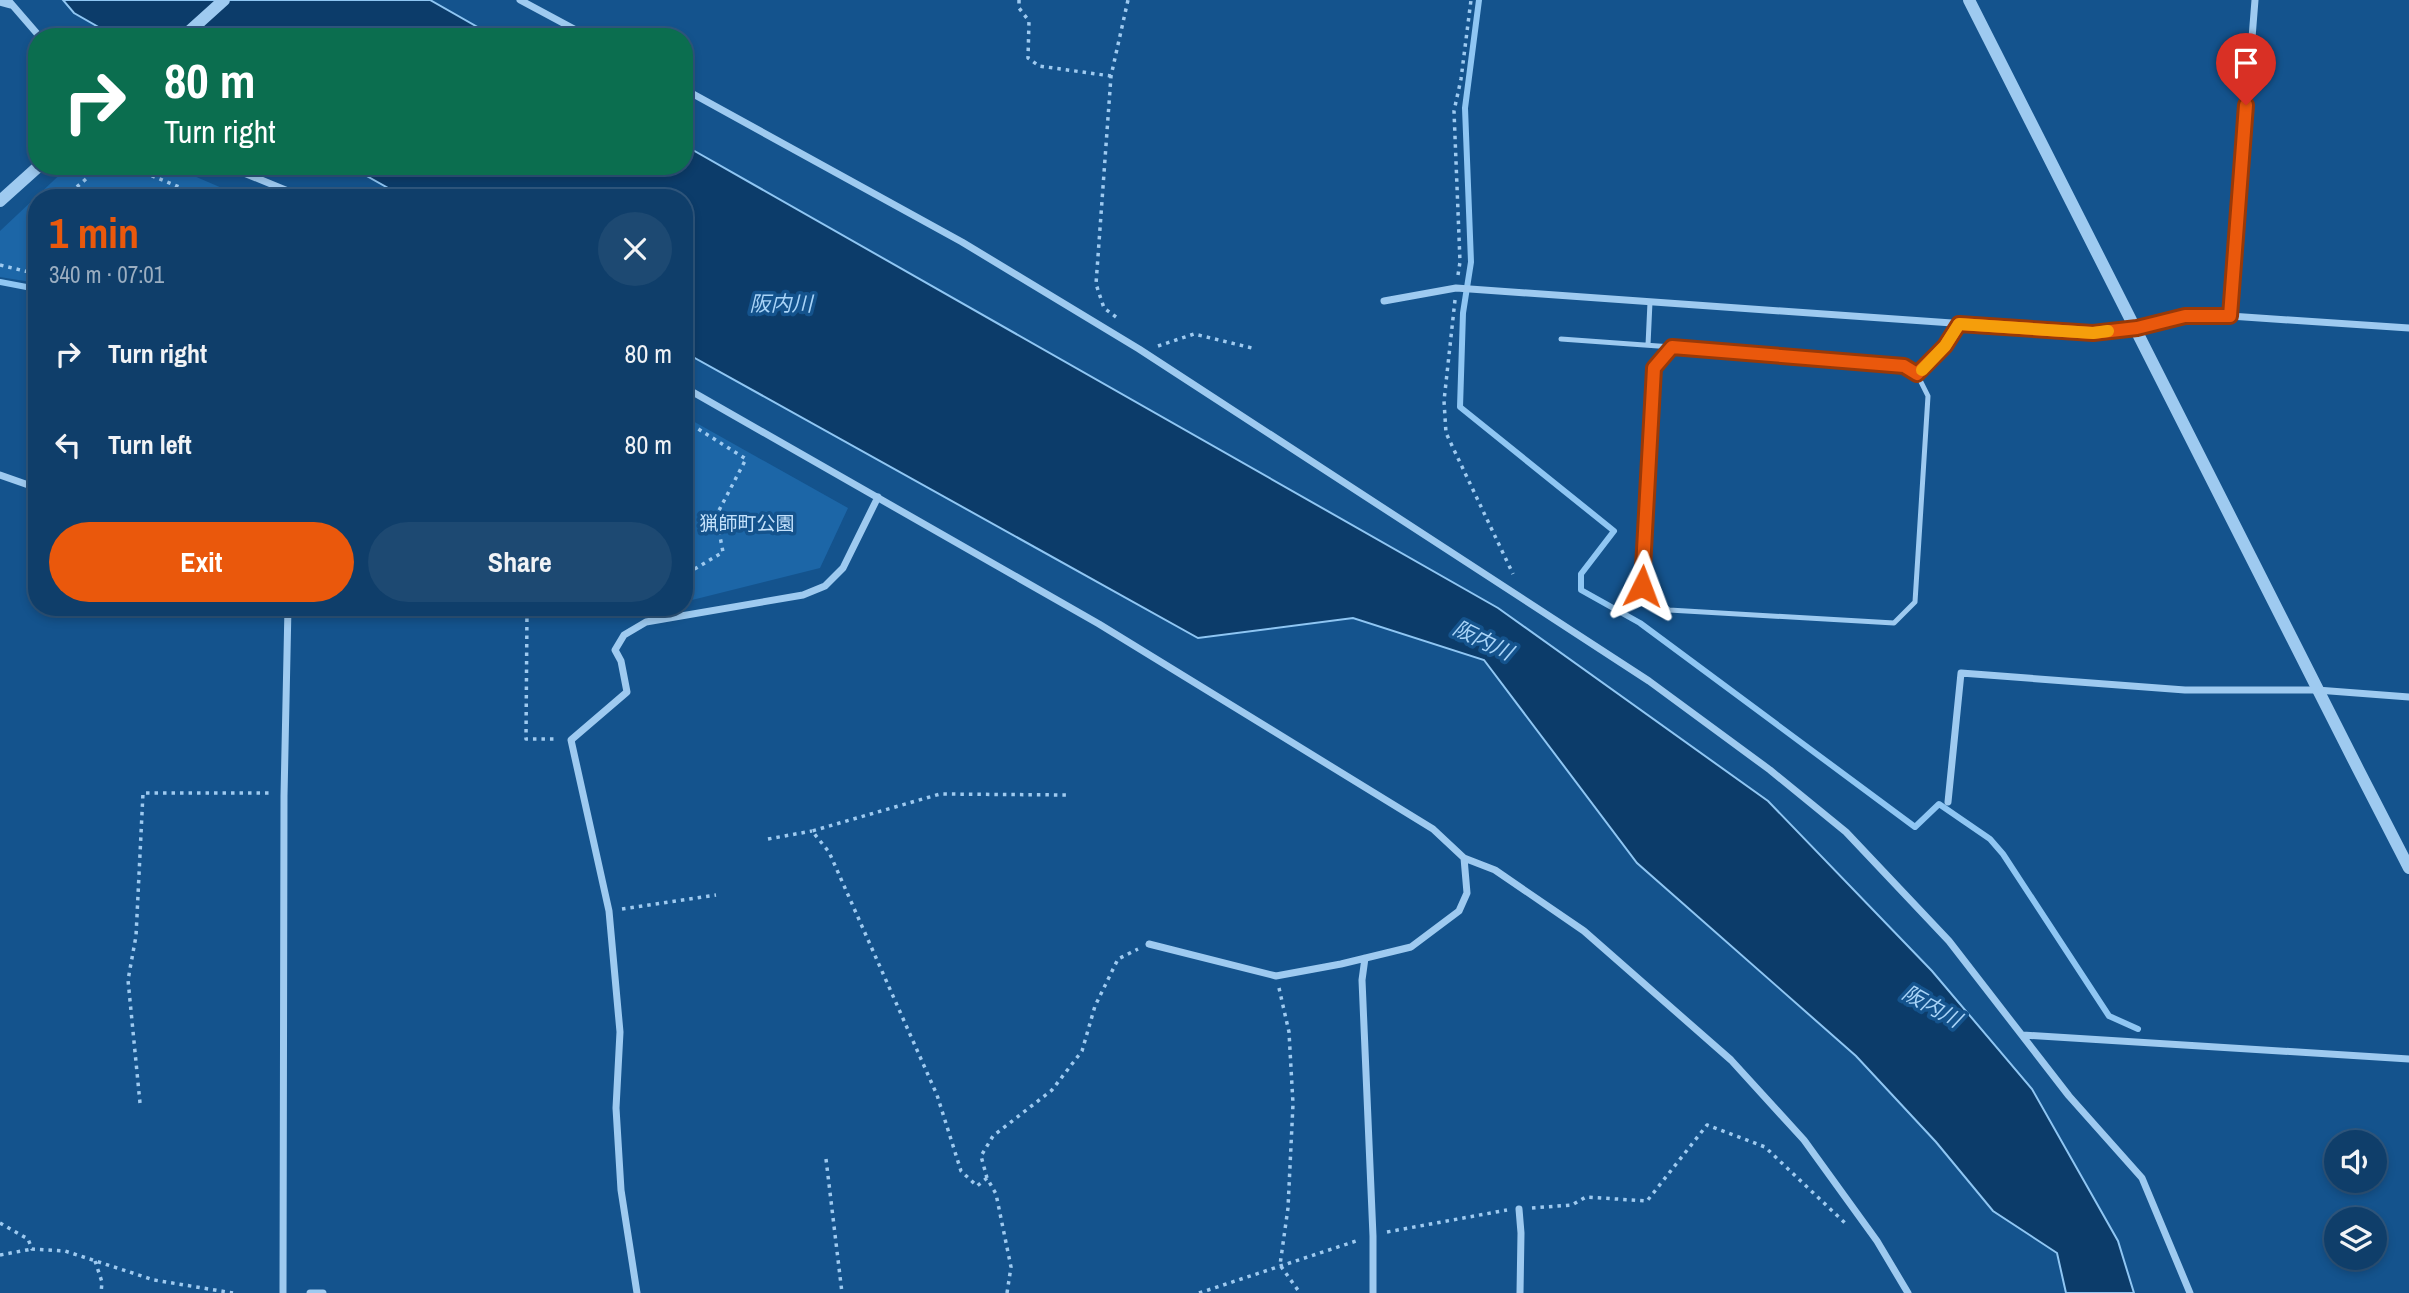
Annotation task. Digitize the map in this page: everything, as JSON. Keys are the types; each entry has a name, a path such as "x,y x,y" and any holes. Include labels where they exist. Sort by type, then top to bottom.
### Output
{"street":[{"path":"193,28 224,0"},
{"path":"520,0 572,28"},
{"path":"1969,0 2409,868"},
{"path":"2230,316 2255,0"},
{"path":"0,2 9,3 32,28"},
{"path":"693,94 962,242 1139,349 1649,681 1770,770 1846,832 1949,941 2069,1096 2142,1178 2190,1293"},
{"path":"0,201 29,175"},
{"path":"249,175 283,189"},
{"path":"1384,301 1456,288 2093,333 2137,328 2185,316 2230,316 2409,328"},
{"path":"693,392 1099,624 1433,829 1464,858 1495,870 1584,931 1731,1060 1804,1140 1877,1241 1908,1293"},
{"path":"0,475 28,485"},
{"path":"693,614 803,595 825,586 843,568 878,497"},
{"path":"283,1293 284,796 288,616"},
{"path":"637,1293 621,1190 616,1108 620,1032 610,911 570,740 627,692 621,661 615,650 624,635 646,622 681,616"},
{"path":"1948,802 1961,673 2185,690 2317,690 2409,697"},
{"path":"1149,944 1276,976 1411,947 1459,911 1467,893 1464,858"},
{"path":"1365,958 1362,980 1373,1293"},
{"path":"2023,1035 2409,1059"},
{"path":"1519,1209 1520,1293"},
{"path":"310,1293 323,1293"}],"lane":[{"path":"1648,345 1650,302"},
{"path":"1917,374 1945,346 1959,324"},
{"path":"1561,339 1648,345 1904,366 1917,374 1928,396 1916,602 1894,623 1668,610 1642,586 1654,368 1672,347"}],"path":[{"path":"1019,0 1019,8 1029,21 1028,58 1039,66 1111,76"},
{"path":"1121,321 1104,308 1096,284 1111,76 1128,0"},
{"path":"1471,0 1454,111 1460,262 1444,401 1446,433 1513,574 1513,594"},
{"path":"74,189 91,175"},
{"path":"148,175 180,189"},
{"path":"0,265 28,272"},
{"path":"1139,349 1168,344 1194,334 1252,348"},
{"path":"693,426 746,459 716,516 723,552 693,570"},
{"path":"527,616 526,740 570,740"},
{"path":"140,1103 128,980 136,936 143,793 272,793 284,796"},
{"path":"768,839 812,831 940,794 1069,795"},
{"path":"812,831 829,852 905,1019 937,1095 961,1171 977,1186 987,1178"},
{"path":"610,911 716,895"},
{"path":"1007,1293 1011,1267 996,1194 987,1178 981,1156 993,1136 1052,1090 1082,1051 1095,1006 1118,959 1149,944"},
{"path":"1276,976 1289,1032 1293,1104 1288,1208 1280,1265 1300,1293"},
{"path":"1199,1293 1394,1230 1490,1212 1572,1205 1586,1197 1647,1201 1707,1125 1765,1147 1864,1241 1877,1241"},
{"path":"826,1159 842,1293"},
{"path":"0,1223 28,1239 32,1249"},
{"path":"0,1255 32,1249 65,1251 154,1280 233,1293"},
{"path":"95,1261 102,1282 101,1293"}],"green space":[{"path":"59,175 192,175 224,189 45,189"},
{"path":"28,205 28,282 0,277 0,231"},
{"name":"猟師町公園","path":"693,421 848,508 820,568 693,600"}],"water":[{"path":"63,0 430,0 479,28 100,28 74,13"},
{"name":"阪内川","path":"693,150 1498,608 1768,801 1932,971 2032,1089 2118,1241 2134,1293 2066,1293 2057,1253 1993,1211 1936,1142 1856,1056 1637,863 1484,660 1353,618 1198,638 693,357 693,189 390,189 365,175 693,175"}],"waterway":[{"path":"1479,0 1465,108 1471,262 1463,313 1460,407 1614,531 1581,574 1581,590 1640,623 1915,827 1939,804 1990,839 2003,854 2109,1016 2138,1029"},
{"path":"0,282 28,287"}],"slow traffic":[{"path":"1922,370 1945,346 1959,324 2093,333 2108,331"}],"route":[{"path":"1642,586 1654,368 1672,347 1904,366 1917,374 1945,346 1959,324 2093,333 2137,328 2185,316 2230,316 2246,105"}]}
